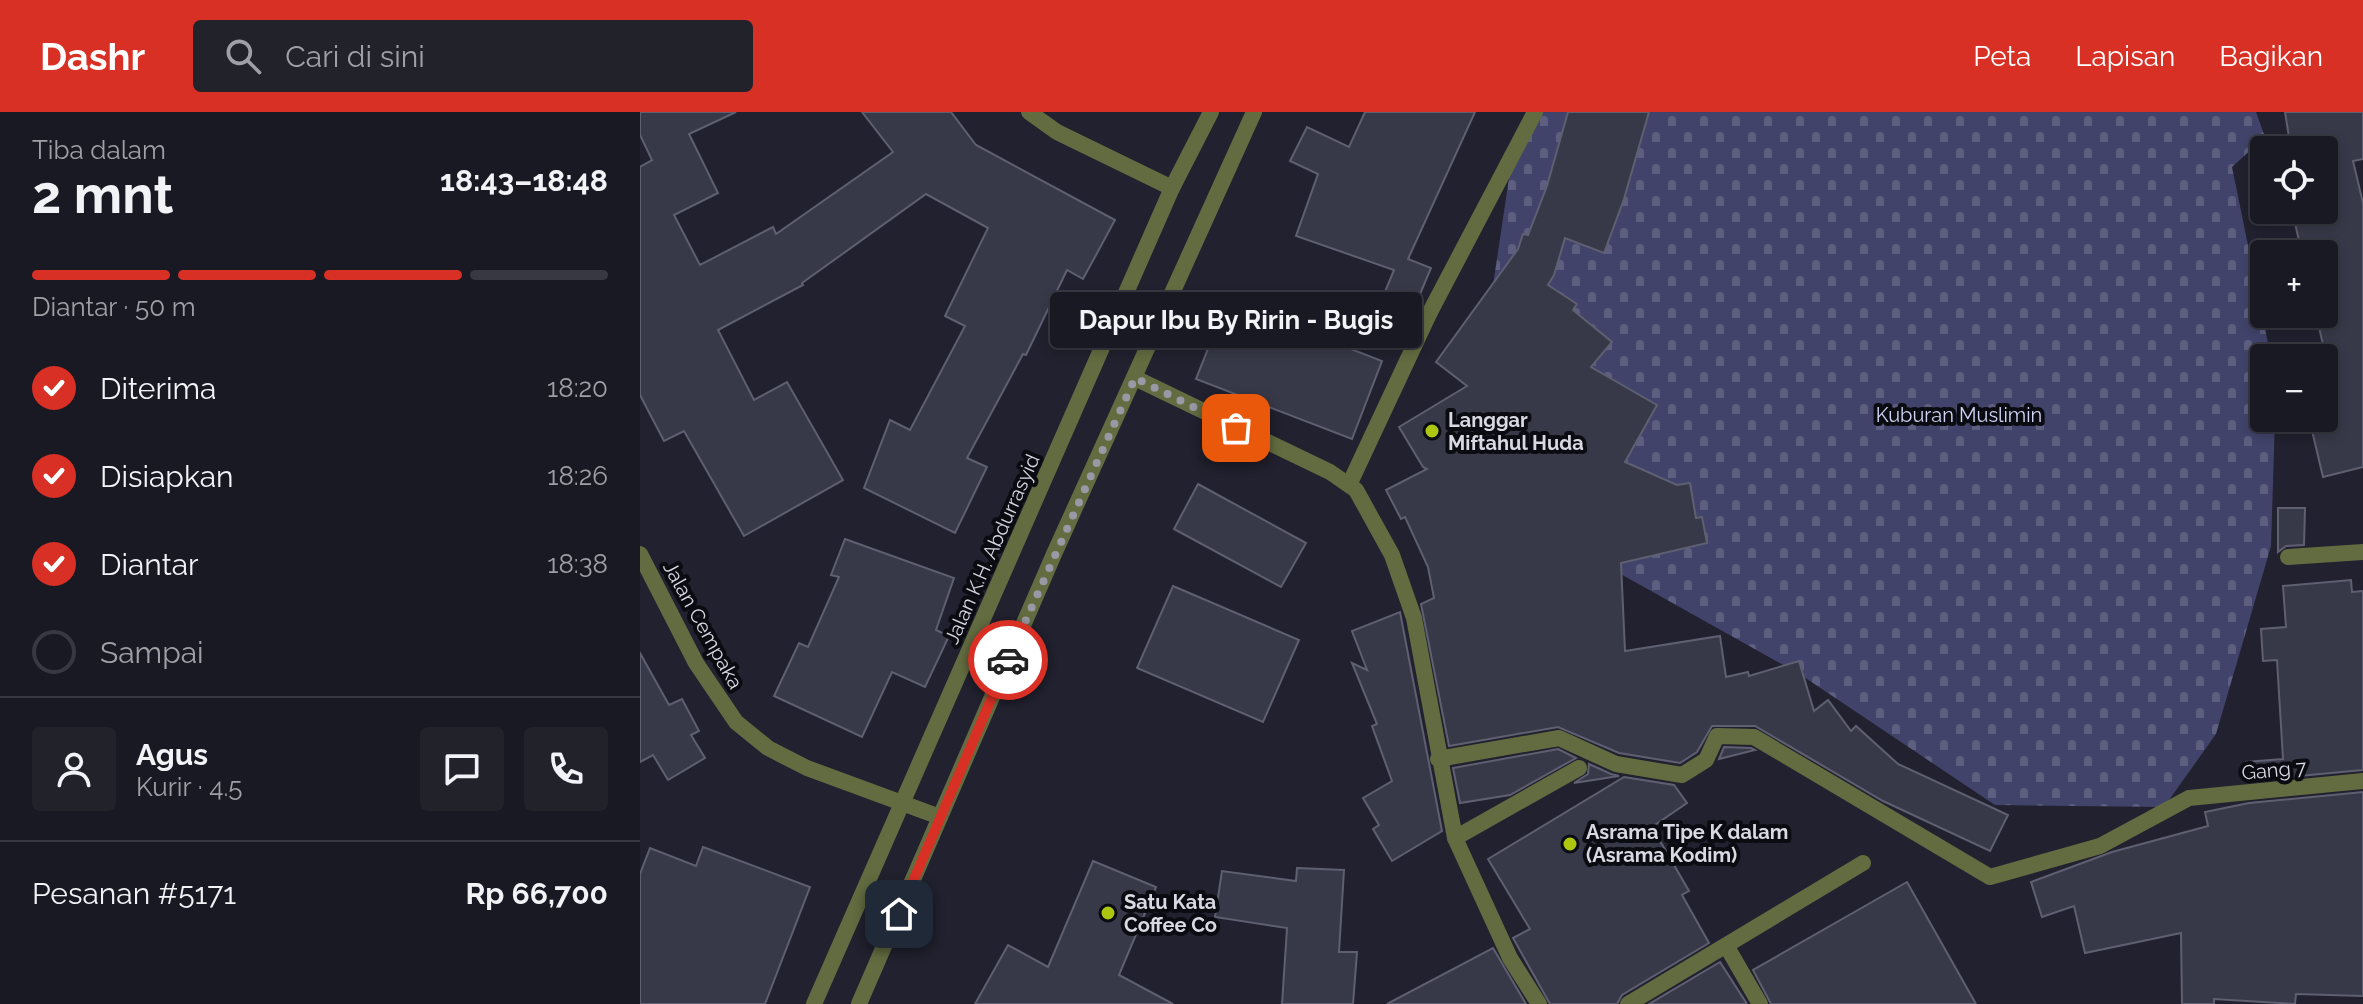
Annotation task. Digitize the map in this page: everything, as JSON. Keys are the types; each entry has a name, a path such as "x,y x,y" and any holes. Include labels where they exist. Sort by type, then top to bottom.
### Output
{"street":[{"path":"1029,112 1057,132 1172,188"},
{"name":"Jalan K.H. Abdurrasyid","path":"814,1004 1172,188 1211,112"},
{"path":"859,1004 1054,554 1254,112"},
{"path":"1349,485 1429,314 1535,112"},
{"path":"1135,378 1330,472 1356,490 1392,555 1414,618 1455,838 1510,958 1539,1004"},
{"path":"2288,557 2363,552"},
{"name":"Jalan Cempaka","path":"640,554 696,663 736,722 768,748 807,768 940,817"},
{"name":"Gang 7","path":"1439,765 1559,738 1616,764 1682,775 1706,760 1717,736 1754,737 1990,877 2100,846 2189,798 2363,781"},
{"path":"1455,838 1579,768"},
{"path":"1628,1004 1863,863"},
{"path":"1727,947 1760,1004"}],"green space":[{"name":"Kuburan Muslimin","path":"1530,112 2256,112 2265,136 2250,136 2250,151 2232,167 2250,255 2250,328 2265,328 2268,344 2250,344 2250,432 2275,432 2271,546 2216,734 2164,807 1995,805 1801,675 1585,554 1480,373 1513,151"}],"building":[{"path":"640,112 736,112 689,134 718,193 674,215 700,265 773,227 776,234 893,152 862,112 951,112 976,145 1115,220 1083,279 1067,270 1026,355 1023,354 967,458 987,467 955,533 864,488 890,420 910,430 965,326 945,316 988,228 926,194 803,285 718,330 754,400 787,382 843,480 744,536 684,431 664,441 640,395 640,167 652,160 640,135"},
{"path":"1365,112 1475,112 1408,259 1431,268 1402,337 1375,316 1394,270 1296,236 1318,174 1290,161 1307,127 1349,147"},
{"path":"1568,112 1649,112 1624,199 1604,253 1565,238 1548,285 1577,304 1573,310 1612,342 1591,367 1657,405 1625,462 1677,485 1690,483 1696,518 1702,517 1707,543 1621,563 1625,651 1720,636 1726,677 1748,672 1749,676 1799,661 1814,711 1828,700 1851,731 1856,726 1898,764 2008,815 1990,851 1883,801 1755,726 1712,726 1697,752 1680,763 1619,753 1558,727 1449,746 1421,604 1434,598 1428,567 1405,517 1401,519 1386,490 1427,469 1399,427 1467,386 1436,362 1518,249 1523,234 1528,235 1547,186"},
{"path":"2285,112 2363,112 2363,159 2353,161 2363,203 2363,467 2323,477 2312,432 2338,432 2338,344 2323,344 2319,328 2338,328 2338,240 2299,240 2295,224 2338,224 2338,136 2289,136"},
{"path":"1227,301 1382,361 1352,439 1196,379"},
{"path":"1198,484 1306,543 1281,587 1174,529"},
{"path":"2278,508 2305,508 2304,545 2286,546 2278,552"},
{"path":"845,539 954,578 936,630 949,636 925,687 892,672 862,737 774,696 799,643 808,647 839,577 831,575"},
{"path":"2351,580 2352,592 2363,591 2363,770 2247,781 2246,762 2283,759 2277,660 2263,661 2261,629 2286,627 2283,586"},
{"path":"1173,586 1299,640 1263,722 1137,668"},
{"path":"1400,612 1442,831 1392,861 1373,829 1379,825 1363,798 1392,781 1372,726 1377,724 1352,663 1367,670 1352,631"},
{"path":"640,653 669,705 682,699 699,731 691,735 705,758 668,780 653,755 640,762"},
{"path":"1724,747 1751,748 1755,750 1719,759"},
{"path":"1558,749 1576,758 1510,795 1460,803 1453,768"},
{"path":"1589,764 1619,776 1574,783 1588,774"},
{"path":"1624,777 1674,785 1687,803 1652,827 1689,891 1682,895 1709,943 1622,995 1617,1004 1550,1004 1513,938 1530,929 1488,859"},
{"path":"2363,792 2363,996 2296,994 2295,1004 2214,999 2214,1004 2182,1004 2181,933 2085,953 2074,906 2042,917 2031,882 2112,852 2208,826 2205,812 2249,803"},
{"path":"703,847 810,887 765,1004 640,1004 640,874 650,848 696,866"},
{"path":"1093,861 1156,887 1119,975 1173,1004 975,1004 1008,945 1048,967"},
{"path":"1297,868 1344,870 1339,952 1357,952 1353,1004 1282,1004 1287,928 1215,917 1222,871 1296,881"},
{"path":"1907,882 1976,1004 1771,1004 1753,970"},
{"path":"1493,948 1526,1004 1387,1004"},
{"path":"1720,962 1747,1004 1649,1004"}],"way so far":[{"path":"1008,660 1135,378 1236,428"}],"place":[{"name":"Dapur Ibu By Ririn - Bugis","path":"1236,428"},
{"name":"Langgar Miftahul Huda","path":"1432,431"},
{"name":"Asrama Tipe K dalam (Asrama Kodim)","path":"1570,844"},
{"name":"Satu Kata Coffee Co","path":"1108,913"}],"route":[{"path":"899,914 1008,660"}]}
